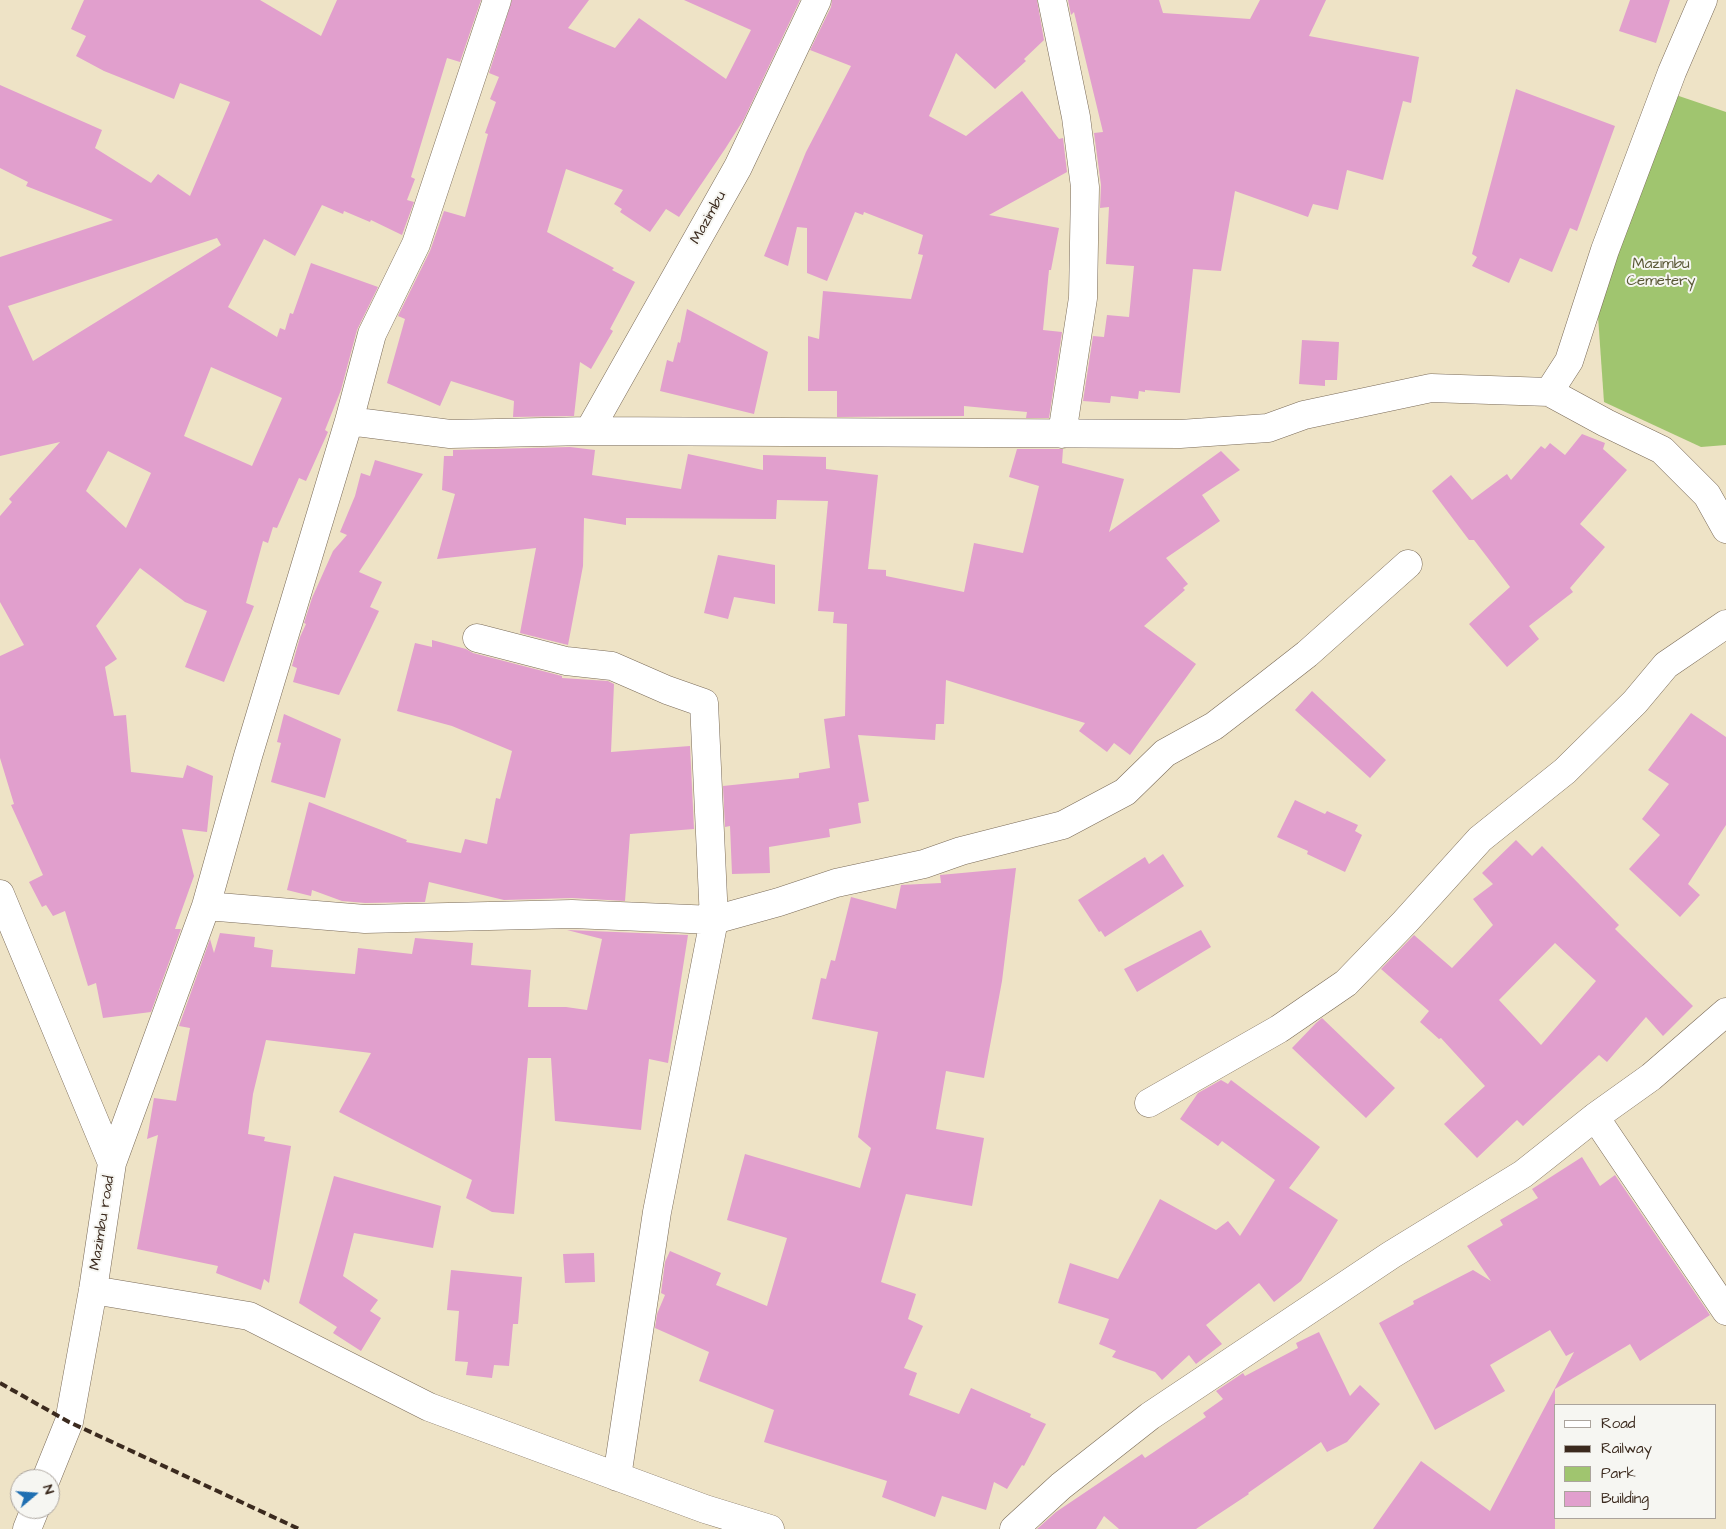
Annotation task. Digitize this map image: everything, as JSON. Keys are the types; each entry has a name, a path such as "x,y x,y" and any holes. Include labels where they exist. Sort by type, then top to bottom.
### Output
{"street":[{"path":"112,1163 206,906 248,756 349,421 372,334 416,244 497,0"},
{"name":"Mazimbu","path":"589,431 738,167 817,0"},
{"path":"1052,0 1076,117 1085,187 1083,298 1062,434"},
{"path":"1549,392 1569,361 1605,250 1672,72 1703,0"},
{"path":"349,421 450,434 589,431 1180,434 1268,428 1304,415 1431,388 1549,392 1606,423 1662,450 1707,495 1726,529"},
{"path":"206,906 365,919 572,914 714,920 779,902 836,883 924,864 961,851 1063,825 1125,792 1165,753 1214,726 1257,694 1306,654 1408,564"},
{"path":"1148,1103 1279,1029 1346,983 1405,922 1480,839 1565,771 1635,702 1666,665 1726,624"},
{"path":"477,638 566,661 612,666 667,690 704,703 714,920 657,1212 617,1476"},
{"name":"Mazimbu road","path":"0,894 112,1163 93,1290 69,1422 50,1469"},
{"path":"1014,1529 1061,1486 1150,1416 1391,1256 1523,1174 1595,1117 1651,1077 1726,1012"},
{"path":"1595,1117 1726,1311"},
{"path":"93,1290 249,1316 430,1407 705,1509 770,1529"}],"green space":[{"name":"Mazimbu Cemetery","path":"1673,94 1726,112 1726,445 1701,447 1604,402 1594,259"}],"building":[{"path":"84,0 260,0 321,36 337,0 481,0 460,62 447,58 411,177 415,179 407,200 414,202 402,235 371,220 370,222 344,211 343,214 322,205 295,256 264,239 228,307 277,337 280,328 285,330 290,313 293,314 311,263 378,287 357,330 341,390 325,430 328,432 306,481 299,478 277,528 273,527 268,543 263,541 246,603 254,606 224,682 185,667 207,611 185,602 140,568 96,626 117,659 105,667 114,716 126,715 131,772 183,778 187,765 213,776 207,832 182,829 194,876 175,929 181,929 151,1012 103,1018 96,983 88,986 65,911 53,916 46,905 42,907 29,882 43,875 11,805 14,804 0,758 0,656 24,645 0,602 0,516 12,502 9,499 60,442 0,456 0,257 113,220 26,186 28,182 0,168 0,85 102,130 95,148 151,183 158,174 190,196 230,102 180,83 174,99 104,71 76,56 86,36 71,29","holes":["217,238 221,245 33,361 8,306","211,367 282,398 252,466 184,436","108,451 151,473 126,528 86,491"]},
{"path":"512,0 589,0 568,28 615,48 639,18 726,79 751,30 684,0 800,0 744,119 679,217 666,209 650,232 620,212 622,209 614,204 623,190 566,169 547,232 614,268 612,270 635,282 610,329 613,331 591,369 580,362 574,416 513,417 514,401 451,381 440,406 387,383 405,319 398,316 430,251 444,211 465,217 488,134 485,133 496,102 490,99 499,77 489,73"},
{"path":"832,0 1037,0 1044,40 1024,59 1026,61 995,89 956,53 929,116 966,136 1022,91 1059,139 1063,138 1067,172 989,215 1059,228 1051,270 1049,270 1043,330 1062,332 1049,418 1026,418 1027,412 964,406 964,416 837,417 837,391 808,391 808,336 819,339 823,291 911,299 923,255 918,254 923,235 864,212 863,215 855,212 827,281 807,273 807,228 797,227 788,266 764,256 806,152 851,66 810,50 831,7"},
{"path":"1068,0 1159,0 1163,13 1250,19 1260,0 1326,0 1309,36 1419,57 1411,103 1403,101 1383,180 1347,170 1338,210 1313,204 1308,217 1235,191 1221,271 1193,269 1180,393 1145,390 1145,392 1139,391 1138,399 1111,396 1110,403 1083,401 1093,336 1104,337 1107,315 1129,317 1134,266 1106,264 1109,207 1100,208 1101,185 1094,133 1103,132 1074,12 1071,15"},
{"path":"1630,0 1670,0 1656,43 1619,31"},
{"path":"1516,89 1615,126 1577,231 1570,228 1552,272 1520,258 1509,283 1472,266 1477,257 1472,254"},
{"path":"687,309 768,352 754,414 660,391 667,360 673,362 678,342 680,343"},
{"path":"1302,340 1339,342 1337,380 1325,380 1325,386 1299,384"},
{"path":"1582,434 1605,443 1603,449 1627,470 1580,524 1605,547 1570,588 1573,592 1529,626 1539,639 1507,667 1469,624 1510,587 1474,540 1469,540 1432,491 1451,475 1472,500 1507,474 1511,480 1541,446 1545,449 1550,443 1565,455"},
{"path":"570,447 595,450 592,475 681,489 688,454 763,470 763,455 826,457 826,469 878,475 868,569 886,570 886,576 964,592 974,543 1023,553 1039,486 1009,477 1017,449 1063,449 1062,463 1124,479 1109,532 1221,451 1240,470 1202,495 1220,521 1166,558 1188,584 1183,588 1185,590 1144,626 1196,664 1130,755 1114,743 1107,752 1079,731 1085,723 946,680 944,724 936,724 935,740 858,735 869,801 858,803 861,823 829,829 830,837 769,847 770,873 732,874 730,826 725,827 723,786 799,778 799,773 830,768 824,719 845,716 847,624 833,623 834,612 818,611 828,501 777,500 776,519 626,518 626,525 584,518 583,566 568,645 520,633 536,548 437,559 455,494 442,490 444,456 453,456 453,450"},
{"path":"375,460 423,474 359,572 382,582 370,607 379,611 339,695 293,682 297,668 292,666 300,637 306,624 304,623 312,598 333,551 347,535 340,532 355,496 361,473 370,476"},
{"path":"718,555 775,565 775,604 734,597 728,619 704,613"},
{"path":"432,640 466,649 473,653 562,676 562,678 608,681 614,684 611,752 690,746 694,829 630,834 625,901 572,898 504,900 429,882 425,902 365,903 342,901 312,890 311,896 287,890 309,802 407,840 406,842 461,853 465,839 487,844 496,798 500,799 512,751 452,726 397,711 415,643 432,647"},
{"path":"1312,691 1386,760 1370,778 1295,710"},
{"path":"1691,713 1726,737 1726,825 1688,884 1700,895 1680,917 1629,869 1660,835 1642,819 1669,784 1648,770"},
{"path":"284,714 341,739 325,798 271,782 281,743 277,742"},
{"path":"1295,800 1325,814 1327,811 1358,825 1355,831 1362,835 1345,872 1307,854 1308,851 1277,837"},
{"path":"1516,840 1532,856 1542,846 1619,925 1615,929 1693,1006 1663,1036 1646,1017 1607,1062 1599,1055 1523,1126 1517,1120 1477,1158 1444,1124 1485,1086 1441,1038 1439,1039 1420,1022 1429,1011 1381,969 1414,935 1452,968 1493,925 1473,899 1493,884 1482,873","holes":["1555,943 1596,981 1541,1045 1499,1000"]},
{"path":"1163,854 1184,886 1105,937 1101,931 1099,932 1078,900 1145,857 1149,864"},
{"path":"1016,868 1002,981 984,1078 946,1071 936,1129 984,1138 972,1206 906,1194 881,1282 916,1294 908,1319 923,1326 904,1368 917,1373 909,1395 959,1414 971,1388 1031,1414 1030,1417 1046,1424 1024,1466 1022,1465 1007,1489 994,1482 986,1510 942,1496 935,1517 882,1497 887,1481 764,1442 774,1410 699,1381 709,1352 655,1328 657,1314 665,1295 661,1293 665,1262 670,1251 721,1273 716,1285 767,1306 787,1238 727,1220 745,1154 860,1188 871,1148 858,1137 878,1032 812,1019 821,978 826,979 831,960 835,961 851,897 896,909 901,885 941,883 940,875"},
{"path":"567,930 688,935 668,1063 649,1059 641,1130 555,1121 551,1058 528,1058 514,1214 492,1212 466,1198 472,1180 339,1112 371,1053 266,1040 253,1094 248,1134 265,1137 264,1141 291,1146 269,1283 264,1279 261,1290 216,1273 218,1266 137,1249 158,1135 147,1139 154,1098 176,1101 190,1028 179,1026 210,939 214,953 220,933 255,937 254,947 273,950 271,967 355,974 358,948 412,954 415,938 473,943 471,965 531,970 528,1007 566,1007 587,1010 602,939"},
{"path":"1201,930 1211,947 1137,992 1124,969"},
{"path":"1322,1018 1395,1088 1366,1118 1292,1048"},
{"path":"1221,1080 1228,1084 1231,1080 1320,1147 1289,1188 1338,1220 1301,1281 1274,1302 1259,1283 1206,1325 1222,1344 1196,1364 1189,1355 1162,1380 1155,1372 1112,1357 1116,1351 1099,1344 1109,1319 1058,1303 1070,1263 1118,1279 1160,1199 1216,1230 1228,1221 1240,1236 1275,1180 1222,1141 1218,1146 1180,1119 1198,1093"},
{"path":"1582,1157 1600,1186 1615,1175 1710,1315 1640,1361 1630,1344 1555,1389 1555,1529 1373,1529 1421,1461 1490,1511 1574,1352 1566,1356 1550,1330 1490,1365 1505,1391 1435,1430 1379,1323 1414,1304 1413,1301 1473,1270 1491,1281 1467,1246 1503,1225 1500,1220 1538,1198 1532,1189"},
{"path":"334,1176 441,1206 433,1248 354,1233 343,1276 378,1300 370,1311 381,1318 361,1351 333,1333 337,1327 299,1303"},
{"path":"594,1253 595,1282 565,1283 563,1254"},
{"path":"451,1270 522,1277 518,1324 513,1324 509,1366 494,1365 492,1378 466,1375 468,1362 455,1361 459,1311 447,1310"},
{"path":"1319,1332 1350,1396 1360,1385 1380,1404 1347,1442 1327,1452 1321,1442 1249,1494 1196,1529 1119,1529 1104,1516 1096,1529 1037,1529 1056,1512 1142,1454 1145,1458 1206,1417 1203,1413 1223,1399 1216,1391 1243,1373 1245,1376 1298,1348 1296,1343"}],"railway":[{"path":"0,1383 69,1422 299,1529"}]}
